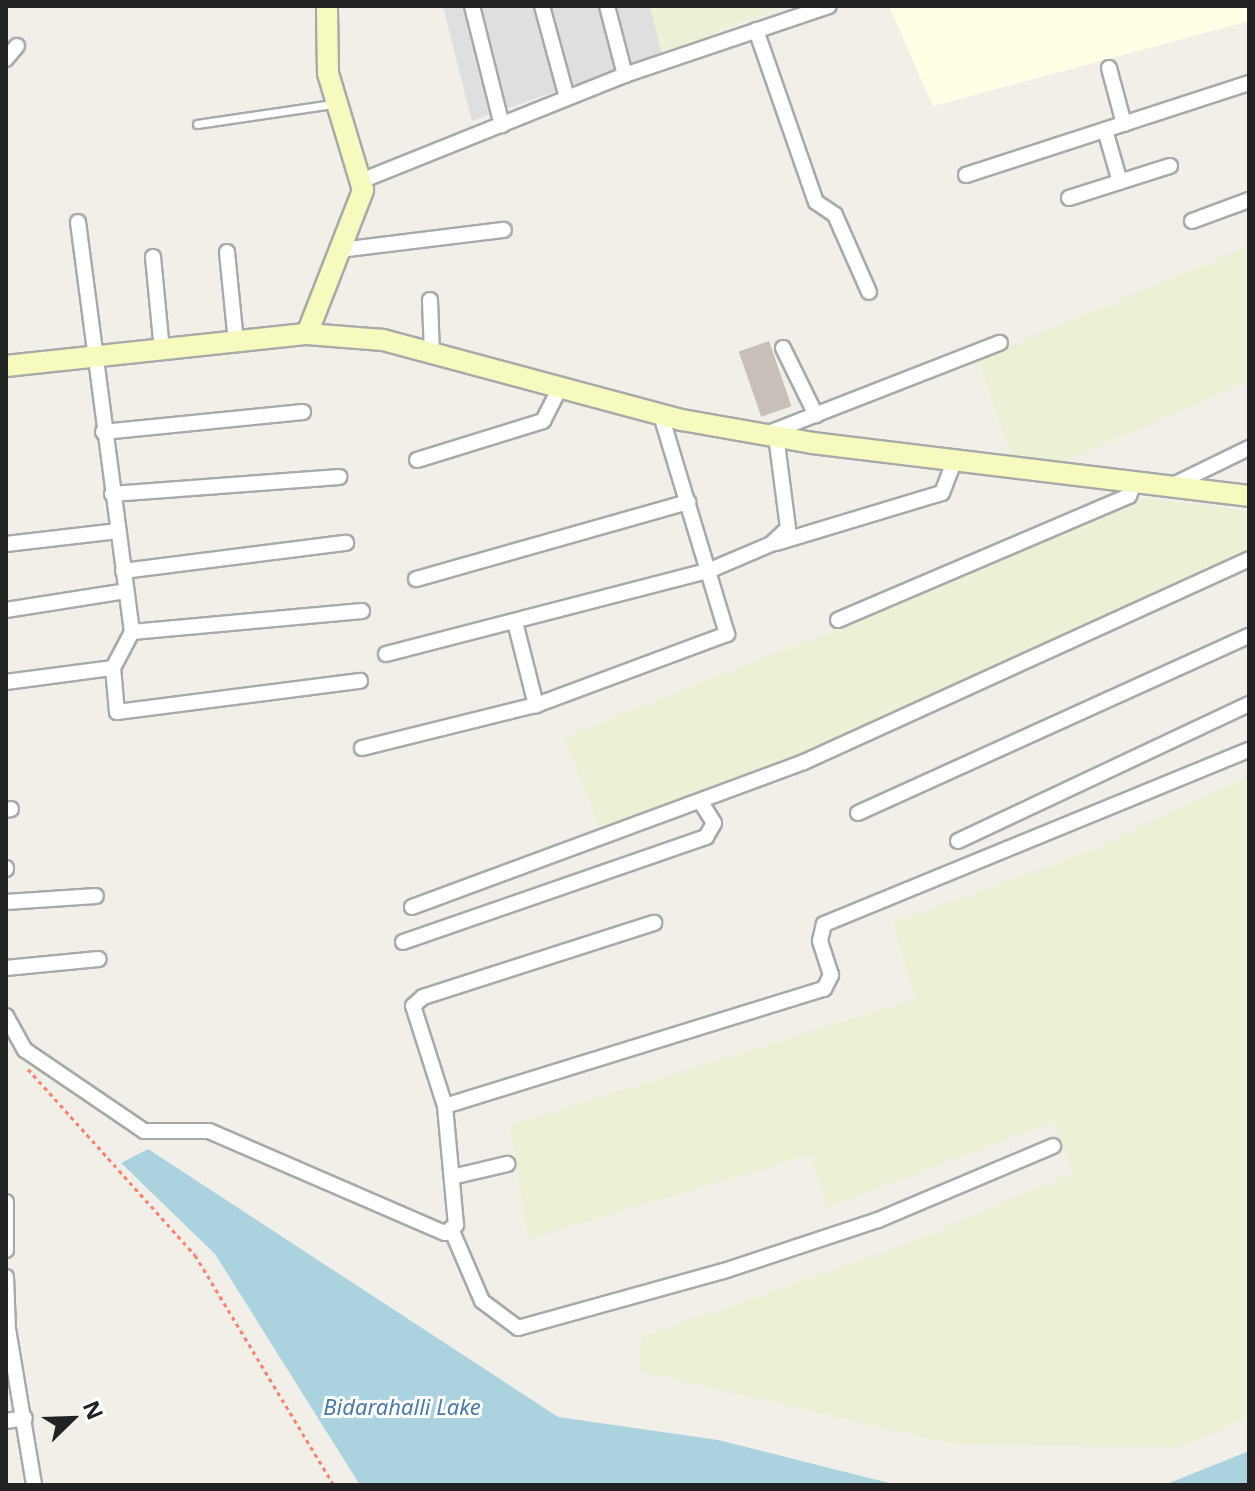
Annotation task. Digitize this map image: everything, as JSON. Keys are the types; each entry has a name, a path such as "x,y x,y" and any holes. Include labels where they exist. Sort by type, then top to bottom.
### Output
{"main road":[{"path":"307,334 363,190 328,73 327,6"},
{"path":"6,366 98,359 307,334 383,340 661,415 771,436 1249,496"}],"street":[{"path":"472,6 502,125"},
{"path":"542,6 567,98"},
{"path":"607,6 625,75"},
{"path":"361,181 625,75 829,6"},
{"path":"756,30 816,202 835,215 869,292"},
{"path":"6,59 17,46"},
{"path":"1109,68 1124,124"},
{"path":"966,175 1249,83"},
{"path":"1105,130 1120,182"},
{"path":"1069,198 1170,166"},
{"path":"1192,221 1249,200"},
{"path":"78,222 98,359 103,432 132,632 113,668 117,712 360,681"},
{"path":"340,250 504,230"},
{"path":"227,252 236,342"},
{"path":"153,257 162,351"},
{"path":"430,300 432,354"},
{"path":"771,544 788,528 771,436 816,415 1000,343"},
{"path":"783,348 816,415"},
{"path":"6,356 6,366"},
{"path":"417,460 543,421 560,388"},
{"path":"103,432 303,412"},
{"path":"362,748 536,705 727,634 661,415"},
{"path":"1171,486 1249,448"},
{"path":"386,654 708,571 771,544 942,493 954,461"},
{"path":"112,494 339,477"},
{"path":"838,620 1129,496 1134,482"},
{"path":"416,579 688,502"},
{"path":"6,544 118,531"},
{"path":"123,571 346,543"},
{"path":"412,907 812,758 1249,559"},
{"path":"6,610 126,591"},
{"path":"132,632 362,611"},
{"path":"515,622 536,705"},
{"path":"858,813 1249,636"},
{"path":"6,682 113,668"},
{"path":"958,841 1249,704"},
{"path":"445,1106 824,989 831,975 820,941 824,924 1249,750"},
{"path":"403,942 706,837 714,823 700,801"},
{"path":"6,902 96,896"},
{"path":"654,923 423,997 413,1006 445,1106 452,1177 452,1231 482,1301 518,1328 724,1271 864,1225 1053,1146"},
{"path":"6,968 99,959"},
{"path":"6,1016 25,1050 144,1131 209,1131 396,1217 452,1231"},
{"path":"452,1177 507,1164"},
{"path":"6,1202 6,1250"},
{"path":"6,1277 8,1329 34,1485"},
{"path":"6,1421 25,1418"}],"lane":[{"path":"197,124 338,104"}],"path":[{"path":"25,1050 29,1078 195,1255 334,1485"}],"shaded area":[{"path":"443,6 650,6 662,54 472,121"},
{"path":"650,6 784,6 662,54"},
{"path":"889,6 1249,6 1249,21 933,106"},
{"path":"1249,246 1249,381 1064,462 1012,457 978,359"},
{"path":"1141,498 1249,511 1249,554 796,761 601,832 564,737 933,591"},
{"path":"1249,775 1249,1418 1178,1447 952,1444 639,1371 641,1337 902,1246 1073,1173 1053,1122 828,1207 810,1155 528,1239 510,1125 915,999 893,923 1082,854"}],"water":[{"name":"Bidarahalli Lake","path":"148,1149 558,1417 718,1440 897,1485 360,1485 215,1254 121,1163"},
{"path":"1249,1451 1249,1485 1164,1485"}],"building":[{"path":"769,341 791,406 761,417 739,351"}]}
